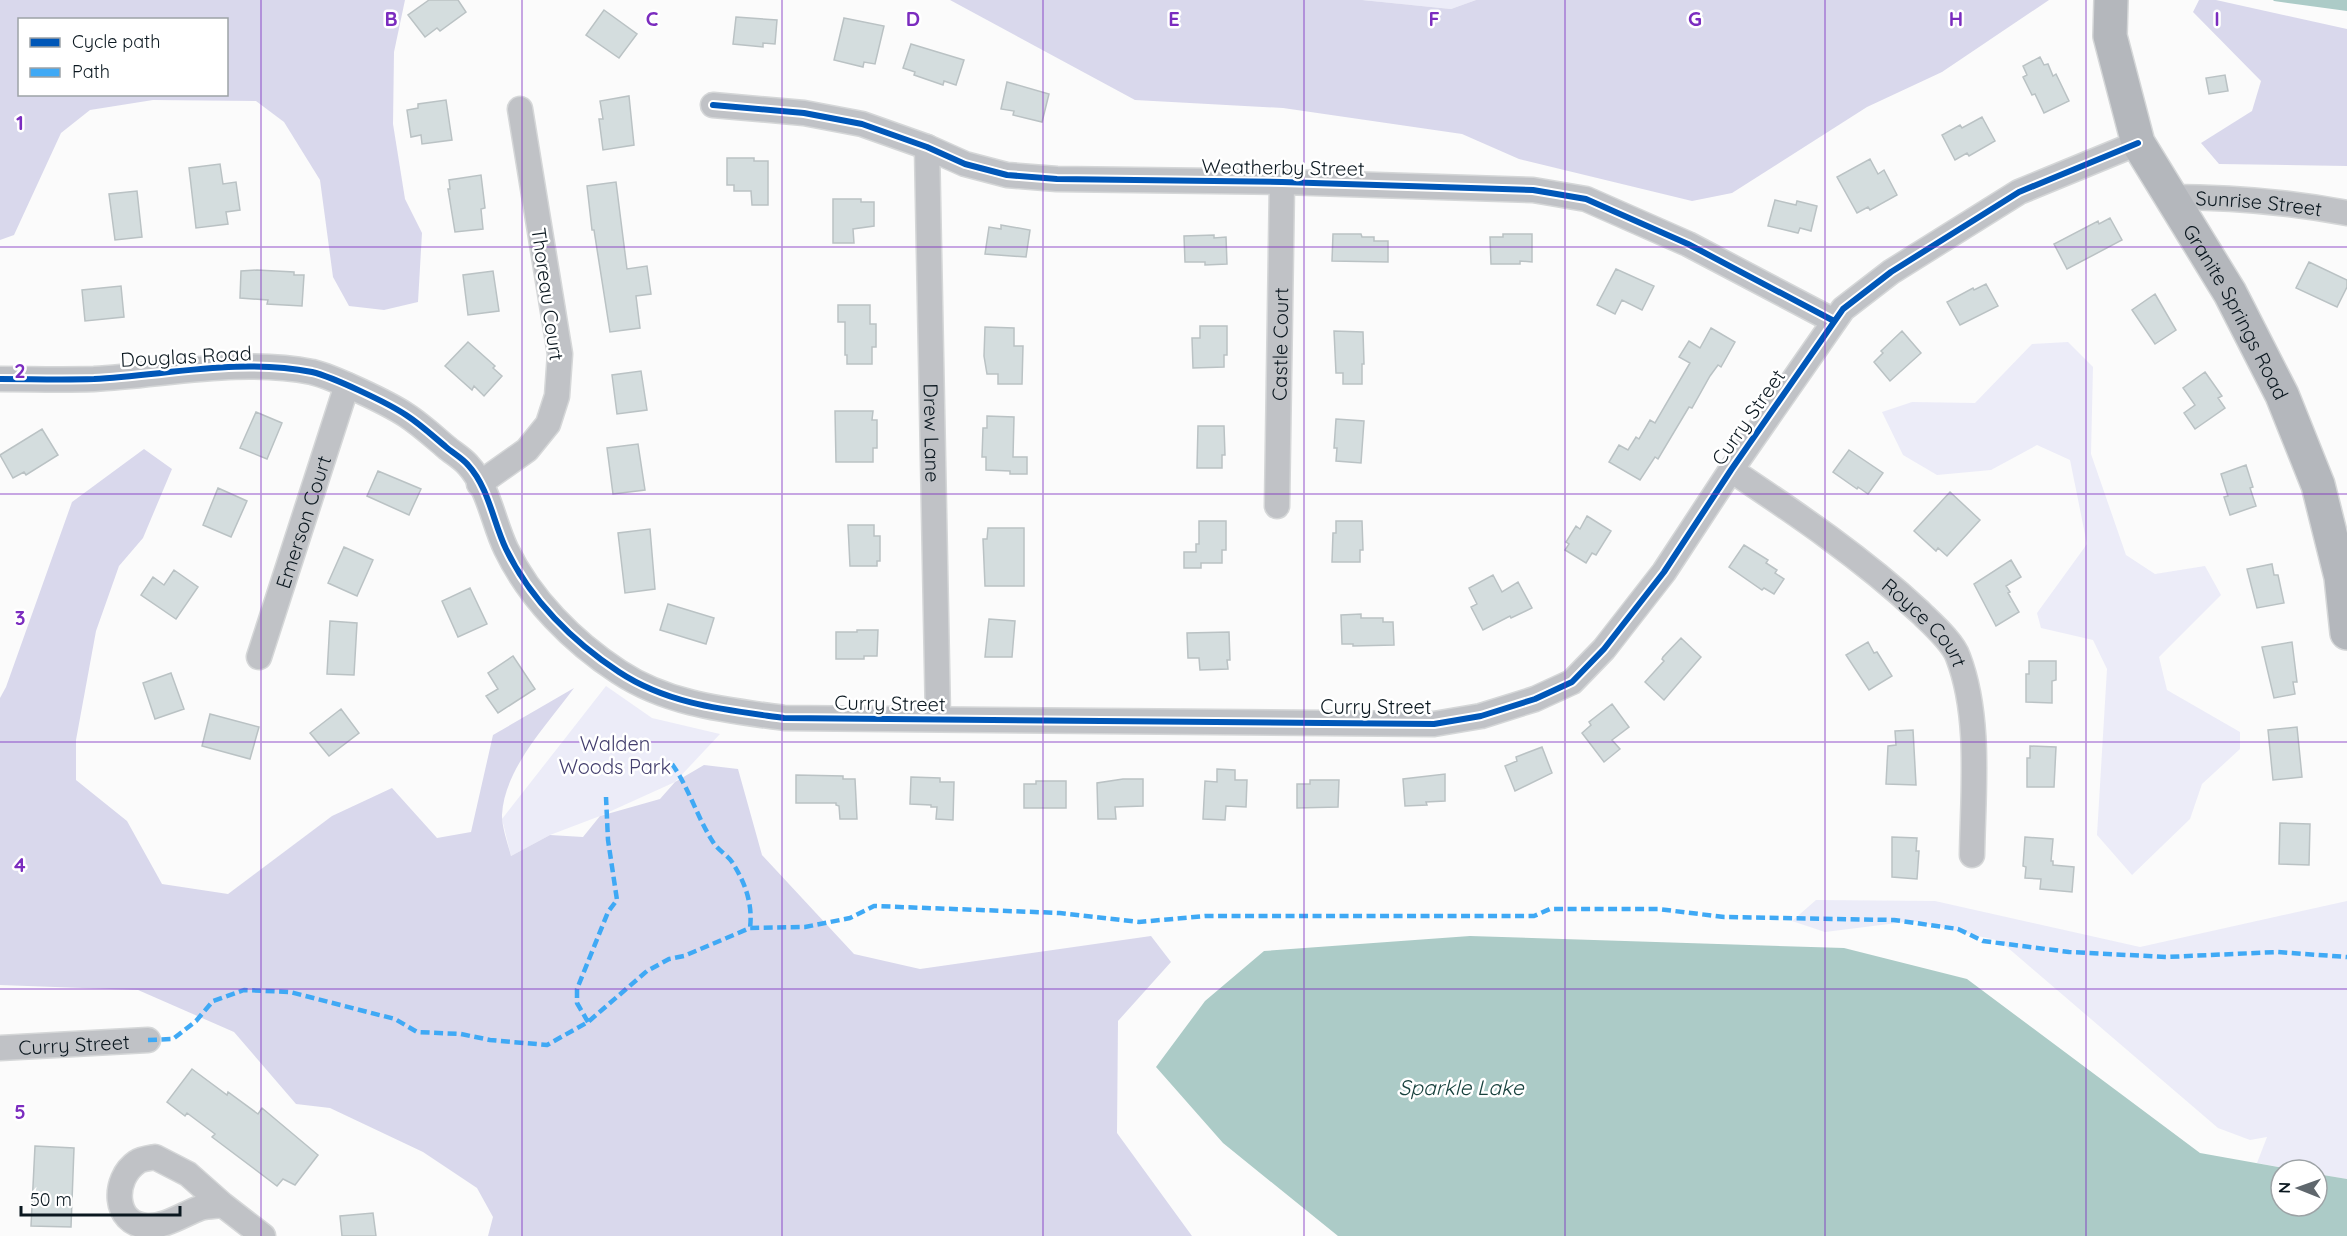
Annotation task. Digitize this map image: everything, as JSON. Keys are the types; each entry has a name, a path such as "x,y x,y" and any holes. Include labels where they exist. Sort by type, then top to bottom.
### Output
{"street":[{"name":"Granite Springs Road","path":"2111,0 2110,36 2138,143 2169,197 2230,293 2282,395 2338,530 2347,633"},
{"name":"Weatherby Street","path":"713,105 804,113 850,122 927,147 965,164 1006,175 1057,179 1282,182 1533,190 1586,199 1688,244 1834,321"},
{"name":"Thoreau Court","path":"479,483 527,450 548,424 557,396 560,354 520,109"},
{"name":"Curry Street","path":"479,483 486,495 507,550 530,588 589,651 621,673 660,694 705,707 784,718 1434,724 1481,716 1535,699 1572,682 1604,649 1664,572 1731,470 1843,309 1892,272 2019,192 2138,143"},
{"name":"Drew Lane","path":"927,147 938,719"},
{"name":"Castle Court","path":"1277,507 1282,182"},
{"name":"Sunrise Street","path":"2169,197 2218,197 2347,213"},
{"name":"Douglas Road","path":"0,379 94,379 211,367 314,373 347,385 406,414 468,465 479,483"},
{"name":"Emerson Court","path":"260,657 347,385"},
{"name":"Royce Court","path":"1731,470 1830,536 1882,577 1934,626 1958,654 1968,693 1974,752 1972,855"},
{"name":"Curry Street","path":"0,1048 148,1040"},
{"path":"223,1206 263,1236"}],"green space":[{"path":"1362,0 1476,0 1451,9"},
{"path":"2068,342 2093,367 2091,454 2126,555 2155,574 2205,566 2221,595 2159,657 2167,690 2240,732 2240,749 2202,784 2190,819 2132,875 2097,835 2107,669 2093,640 2041,628 2037,613 2087,544 2070,460 2037,445 1991,470 1937,475 1903,455 1882,412 1912,402 1975,403 2032,344"},
{"name":"Walden Woods Park","path":"606,686 652,718 720,734 675,782 600,816 550,835 511,856 502,819"},
{"path":"1816,900 1935,901 2140,947 2347,901 2347,1179 2329,1176 2329,1158 2269,1158 2269,1165 2257,1163 2267,1137 2250,1140 2218,1128 2000,941 1913,921 1825,932 1792,921"}],"shaded area":[{"path":"0,0 405,0 394,52 393,124 405,199 422,233 418,302 384,310 349,306 333,277 320,180 284,122 256,101 153,100 90,110 61,133 14,235 0,240"},
{"path":"950,0 1362,0 1451,9 1476,0 2049,0 1942,72 1867,107 1732,193 1692,201 1519,159 1462,134 1283,108 1135,100"},
{"path":"2199,0 2216,0 2347,29 2347,166 2219,164 2201,143 2252,111 2261,81 2193,12"},
{"path":"144,449 172,469 143,538 119,566 96,631 76,740 76,780 127,821 162,884 228,894 332,816 392,788 437,838 471,832 493,735 574,688 540,732 510,781 502,815 511,856 550,835 583,837 600,816 660,799 675,782 704,765 738,769 762,855 854,954 920,969 1151,936 1171,962 1118,1021 1117,1133 1192,1236 488,1236 493,1217 477,1188 423,1152 330,1108 296,1104 234,1032 138,990 0,985 0,698 6,687 72,502"}],"water":[{"path":"2347,0 2347,11 2274,1"},
{"name":"Sparkle Lake","path":"1470,936 1844,948 1967,979 2200,1153 2269,1165 2269,1218 2329,1218 2329,1176 2347,1179 2347,1236 1338,1236 1223,1143 1156,1067 1205,1001 1264,951"}],"building":[{"path":"429,0 458,0 466,12 440,31 437,28 425,37 408,15"},
{"path":"604,10 637,34 619,58 586,35"},
{"path":"736,17 777,20 775,44 763,43 763,47 733,44"},
{"path":"844,18 884,26 875,64 864,62 863,67 834,60"},
{"path":"911,44 964,60 956,85 944,81 943,85 914,75 915,72 903,68"},
{"path":"2040,57 2044,65 2048,64 2053,76 2056,74 2069,101 2044,113 2023,77 2027,75 2023,66"},
{"path":"2225,75 2228,91 2209,94 2206,78"},
{"path":"1007,82 1049,94 1042,122 1013,115 1014,111 1001,109"},
{"path":"629,96 634,145 603,150 599,119 603,119 600,101"},
{"path":"446,100 452,140 422,144 421,135 411,137 407,110 418,108 418,104"},
{"path":"1982,117 1995,141 1969,156 1967,153 1955,160 1942,135 1960,125 1962,128"},
{"path":"727,158 754,158 754,161 768,161 768,205 752,205 751,191 734,191 734,185 727,185"},
{"path":"1870,159 1878,174 1884,170 1897,195 1870,210 1868,207 1857,213 1837,177"},
{"path":"220,164 223,184 236,182 240,210 226,212 228,224 196,228 189,168"},
{"path":"481,175 485,208 481,209 483,229 455,232 448,189 450,189 449,180"},
{"path":"616,182 627,269 647,266 651,294 636,296 640,328 610,332 594,230 592,230 587,186"},
{"path":"137,191 142,237 115,240 109,194"},
{"path":"833,199 861,199 861,202 874,202 874,226 853,229 854,243 833,243"},
{"path":"1775,200 1796,205 1797,201 1817,206 1811,231 1800,228 1798,233 1768,226"},
{"path":"2110,218 2122,240 2067,269 2054,244 2098,221 2099,224"},
{"path":"1001,225 1030,230 1026,257 985,254 989,227 1001,229"},
{"path":"1333,234 1361,234 1362,237 1374,237 1374,241 1388,241 1388,262 1332,261"},
{"path":"1503,234 1532,234 1532,262 1491,264 1490,237 1503,237"},
{"path":"1214,235 1214,238 1226,237 1227,264 1205,265 1205,262 1185,262 1184,236"},
{"path":"2309,262 2347,280 2347,287 2337,307 2296,288"},
{"path":"1616,269 1654,286 1642,310 1622,300 1615,314 1597,305"},
{"path":"241,271 294,272 294,275 304,275 302,306 267,304 268,300 240,298"},
{"path":"493,271 499,311 468,315 463,275"},
{"path":"1986,284 1998,306 1960,325 1947,302 1973,288 1974,290"},
{"path":"121,286 124,317 85,321 82,290"},
{"path":"2155,294 2176,330 2155,344 2132,310"},
{"path":"838,305 870,305 870,324 876,324 876,347 872,347 872,364 847,364 845,322 838,322"},
{"path":"1200,326 1227,326 1227,355 1224,355 1224,367 1193,368 1192,338 1200,338"},
{"path":"985,327 1014,328 1014,346 1023,346 1022,384 998,384 998,374 987,374 984,356"},
{"path":"1711,328 1735,342 1721,367 1718,365 1710,376 1692,408 1689,407 1658,459 1655,457 1640,480 1609,462 1619,445 1628,450 1636,437 1639,439 1650,420 1655,423 1690,363 1679,357 1689,341 1700,348"},
{"path":"1334,331 1363,332 1362,384 1343,384 1343,373 1336,373"},
{"path":"1902,331 1921,353 1890,381 1874,362 1883,353 1881,351"},
{"path":"468,342 495,366 493,368 502,376 484,396 474,386 472,390 445,366"},
{"path":"641,371 647,410 617,414 612,375"},
{"path":"2205,372 2222,396 2218,398 2225,408 2195,429 2184,413 2195,405 2183,388"},
{"path":"835,411 873,411 872,420 877,420 877,448 873,448 873,462 836,462"},
{"path":"256,412 282,423 267,459 240,448"},
{"path":"987,416 1014,417 1013,457 1027,457 1027,474 986,470 986,457 982,457 983,428 987,428"},
{"path":"1336,419 1364,421 1361,463 1336,461 1337,448 1334,448"},
{"path":"1198,426 1224,426 1225,455 1222,455 1222,468 1197,468"},
{"path":"42,429 58,455 26,475 24,472 13,478 0,455"},
{"path":"638,444 645,490 613,494 607,448"},
{"path":"1849,450 1883,473 1868,494 1833,472"},
{"path":"2246,465 2256,506 2230,515 2224,497 2228,496 2221,474"},
{"path":"378,471 421,489 409,515 367,496"},
{"path":"218,488 247,501 231,537 203,525"},
{"path":"1950,492 1980,520 1947,556 1938,548 1936,551 1914,531"},
{"path":"1587,516 1611,531 1596,555 1592,553 1586,563 1565,550 1569,544 1566,542 1576,526 1580,529"},
{"path":"1199,521 1226,521 1226,550 1222,550 1222,563 1201,563 1201,568 1184,568 1184,552 1196,552 1196,544 1199,544"},
{"path":"1336,521 1362,521 1363,550 1360,550 1360,562 1332,562 1333,533 1336,533"},
{"path":"848,525 874,525 874,536 880,536 880,561 877,561 877,566 850,566"},
{"path":"988,528 1024,528 1024,586 985,586 983,539 987,539"},
{"path":"650,529 655,589 625,593 618,533"},
{"path":"1744,545 1768,560 1766,563 1777,570 1775,573 1784,579 1774,594 1764,588 1762,590 1729,567"},
{"path":"344,547 373,560 357,596 328,583"},
{"path":"2011,560 2021,577 2006,586 2019,612 1996,626 1974,584"},
{"path":"2272,564 2274,575 2278,575 2284,603 2257,608 2247,569"},
{"path":"174,570 198,587 176,619 141,595 153,577 164,585"},
{"path":"1493,575 1502,592 1518,582 1532,608 1483,630 1471,607 1477,604 1469,588"},
{"path":"470,588 487,624 458,637 442,601"},
{"path":"668,604 714,618 706,644 660,630"},
{"path":"1361,614 1361,618 1383,618 1383,622 1393,622 1394,645 1342,644 1341,615"},
{"path":"989,619 1015,621 1012,657 985,657"},
{"path":"330,621 357,623 354,675 327,674"},
{"path":"857,630 878,630 877,656 864,656 864,659 836,659 836,632 857,632"},
{"path":"1229,632 1228,669 1200,670 1199,658 1188,658 1187,633"},
{"path":"1681,638 1701,657 1664,700 1645,682 1664,661 1663,657"},
{"path":"1868,642 1892,676 1869,690 1846,655"},
{"path":"2292,642 2297,682 2293,682 2295,694 2274,698 2262,647"},
{"path":"513,656 535,689 498,713 486,696 498,689 488,673"},
{"path":"2029,661 2056,661 2056,680 2052,681 2052,703 2026,702 2026,674 2029,674"},
{"path":"171,673 184,709 155,719 143,683"},
{"path":"1612,704 1629,727 1612,740 1620,749 1604,762 1582,733 1591,725 1589,722"},
{"path":"341,709 359,733 329,756 310,733"},
{"path":"210,714 259,727 250,759 202,746"},
{"path":"2297,727 2302,777 2273,780 2268,730"},
{"path":"1913,730 1916,785 1886,784 1888,746 1896,745 1895,731"},
{"path":"2030,746 2056,747 2054,787 2027,787 2027,758 2030,758"},
{"path":"1542,747 1552,773 1515,791 1505,766 1517,761 1516,757"},
{"path":"1217,769 1235,770 1235,780 1247,780 1246,807 1226,806 1225,820 1203,819 1205,781 1217,782"},
{"path":"1445,774 1445,801 1405,806 1403,779"},
{"path":"796,775 843,776 843,779 855,779 857,819 840,819 839,806 836,803 796,803"},
{"path":"911,777 940,778 940,782 954,782 953,820 936,819 937,807 910,804"},
{"path":"1143,779 1143,806 1115,807 1116,819 1098,819 1097,783"},
{"path":"1310,780 1339,780 1338,807 1297,808 1297,784 1310,784"},
{"path":"1036,781 1066,781 1066,808 1024,808 1024,784 1036,784"},
{"path":"2280,823 2310,824 2309,865 2279,864"},
{"path":"1892,837 1917,838 1916,851 1919,851 1917,879 1892,877"},
{"path":"2025,837 2053,839 2051,861 2053,865 2074,867 2072,892 2040,889 2041,879 2025,878 2026,867 2023,866"},
{"path":"192,1069 258,1114 262,1108 318,1155 295,1185 283,1179 277,1186 212,1137 215,1134 187,1113 185,1116 167,1102"},
{"path":"35,1146 74,1148 71,1227 31,1226"},
{"path":"373,1213 376,1236 342,1236 340,1216"}],"marked path":[{"path":"672,764 713,842 732,862 741,877 749,902 750,928"},
{"path":"588,1022 577,1003 577,989 608,912 617,900 608,840 606,797"},
{"path":"148,1040 173,1039 196,1021 213,1001 244,990 290,992 395,1019 417,1032 461,1034 490,1040 547,1045 588,1022 647,971 669,959 684,956 750,928 805,927 850,918 874,906 1060,913 1139,922 1205,916 1534,916 1550,909 1658,909 1724,917 1894,920 1958,929 1983,941 2069,952 2167,957 2277,952 2347,957"}],"cycle path":[{"path":"713,105 804,113 862,124 927,147 965,164 1007,175 1057,179 1282,182 1533,190 1586,199 1688,244 1834,321"},
{"path":"0,379 94,379 230,367 257,367 312,372 360,391 398,410 468,465 481,484 501,539 516,567 540,602 569,633 619,672 638,683 678,699 784,718 1434,724 1481,716 1535,699 1572,682 1604,649 1664,572 1731,470 1843,309 1891,272 2019,192 2138,143"}]}
